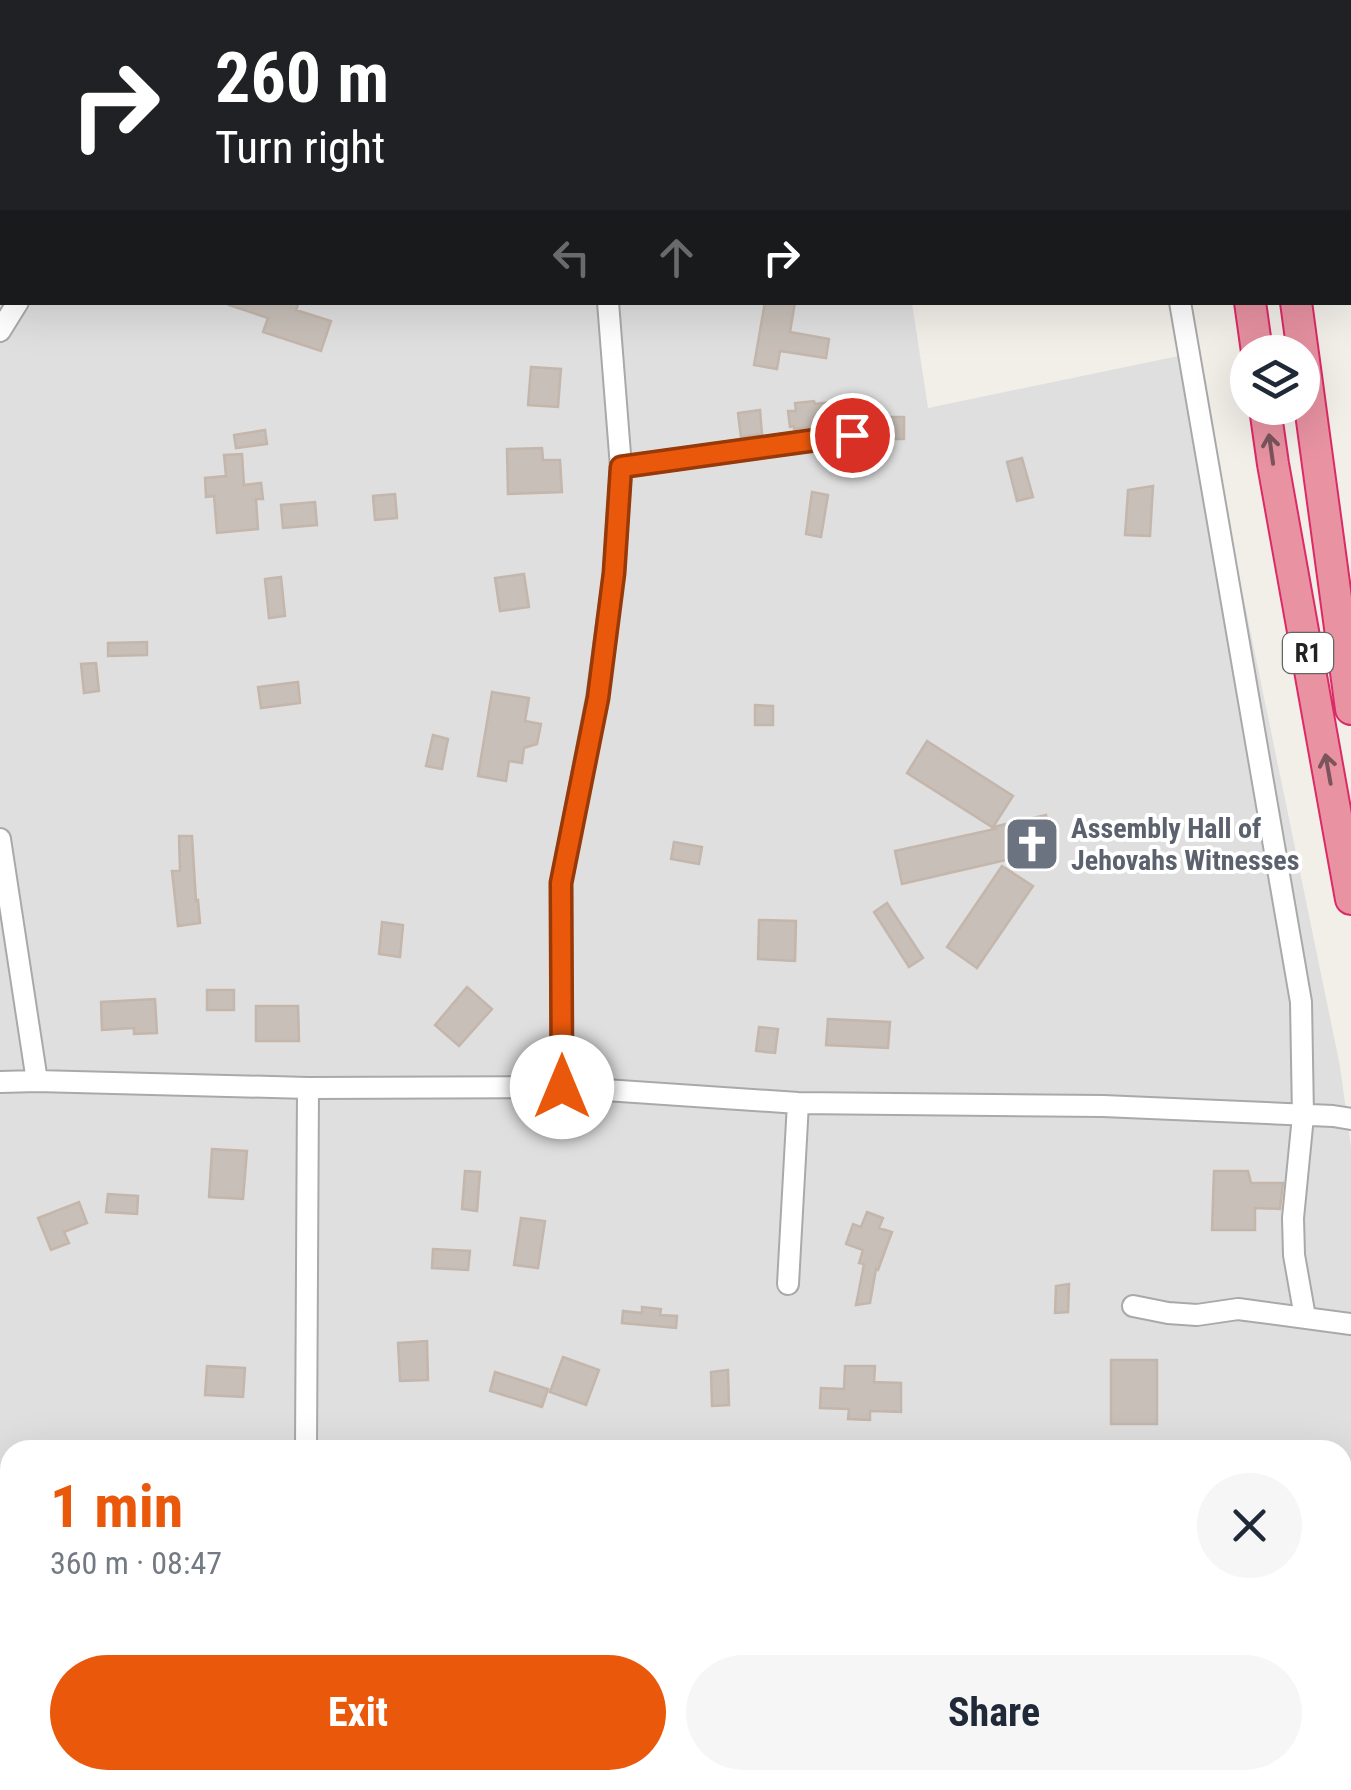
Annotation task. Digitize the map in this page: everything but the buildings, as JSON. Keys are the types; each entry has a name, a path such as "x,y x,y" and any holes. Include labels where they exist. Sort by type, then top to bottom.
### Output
{"highway":[{"path":"1250,305 1255,335"},
{"name":"R1","path":"1296,305 1351,709"},
{"name":"R1","path":"1267,425 1351,899"}],"street":[{"path":"0,331 16,305"},
{"path":"562,1087 561,883 598,698 614,573 621,467 608,305"},
{"path":"1181,305 1300,1002 1304,1116 1294,1255 1305,1317"},
{"path":"621,467 852,435"},
{"path":"0,839 37,1082"},
{"path":"0,1082 308,1088 562,1087 798,1103 1103,1106 1351,1119"},
{"path":"306,1440 308,1088"},
{"path":"788,1284 798,1103"},
{"path":"1133,1306 1197,1315 1238,1309 1351,1324"}],"shaded area":[{"path":"0,305 912,305 928,408 1193,353 1340,1066 1351,1147 1351,1440 0,1440"}],"place":[{"name":"Assembly Hall of Jehovahs Witnesses","path":"1032,844"}],"route":[{"path":"562,1087 561,883 598,698 614,573 621,467 852,435"}]}
